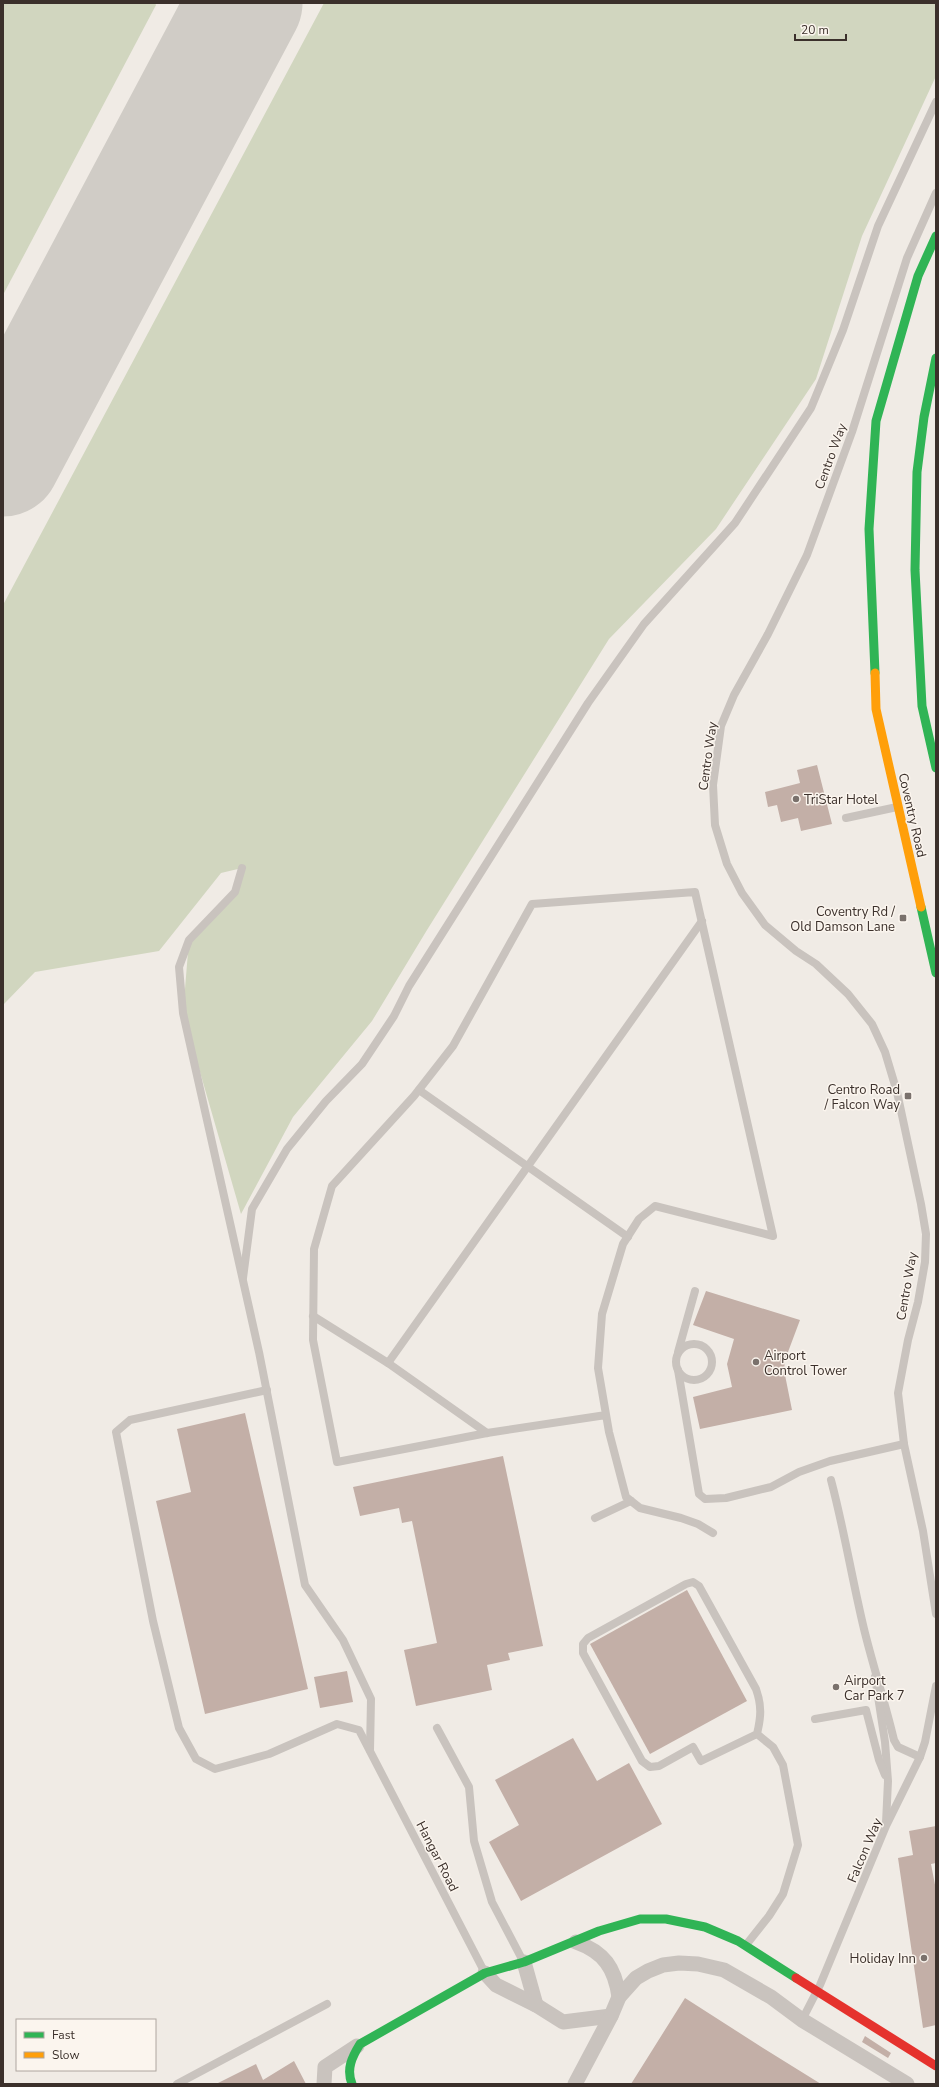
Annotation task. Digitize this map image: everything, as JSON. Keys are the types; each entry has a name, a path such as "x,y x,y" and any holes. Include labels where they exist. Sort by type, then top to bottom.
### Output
{"main road":[{"name":"Coventry Road","path":"936,236 918,276 876,421 869,529 876,709 936,973"},
{"path":"936,358 924,417 917,472 915,570 922,706 936,768"},
{"path":"352,2084 349,2078 350,2060 360,2044 485,1973 524,1962 576,1942 599,1931 640,1919 666,1919 705,1927 745,1946 936,2066"}],"street":[{"path":"576,1942 593,1948 608,1963 617,1983 619,1997"},
{"path":"524,1962 536,2005"},
{"path":"576,2084 611,2016 619,1997 636,1978 648,1971 663,1965 679,1962 698,1964 724,1970 771,1997 802,2020 907,2084"},
{"path":"485,1973 496,1985 536,2005 563,2022 611,2016"},
{"path":"324,2084 326,2066 360,2044"}],"lane":[{"path":"243,1278 252,1209 287,1149 326,1101 362,1064 394,1016 414,979 588,703 644,624 735,523 811,408 843,330 878,226 936,102"},
{"name":"Centro Way","path":"936,193 907,258 852,432 807,555 768,634 734,696 721,726 713,785 715,825 728,864 742,893 765,925 796,951 816,964 848,994 872,1024 885,1052 897,1092 926,1234 925,1262 920,1294 898,1393 904,1444 923,1531 936,1614"},
{"path":"846,818 898,806"},
{"path":"242,868 235,892 189,940 179,967 183,1013 267,1390 305,1585 343,1640 371,1699 370,1751"},
{"path":"606,1415 487,1433 337,1462 313,1340 314,1249 332,1186 419,1090 453,1046 532,904 695,892 773,1236 655,1206 640,1219 623,1244 602,1314 598,1368 606,1415 626,1497 640,1508 681,1518 698,1524 713,1533"},
{"path":"388,1363 702,921"},
{"path":"419,1090 527,1168 628,1237"},
{"path":"695,1291 676,1358 699,1494 705,1499 726,1498 771,1487 799,1472 830,1461 904,1444"},
{"path":"313,1316 388,1363 487,1433"},
{"path":"678,1352 687,1344 699,1344 709,1351 713,1362 708,1373 698,1380 686,1378 678,1370"},
{"name":"Hangar Road","path":"267,1390 130,1420 116,1432 153,1621 179,1728 196,1759 215,1769 269,1754 337,1724 359,1730 485,1973"},
{"path":"831,1480 873,1666 885,1742 888,1781 886,1826"},
{"path":"595,1518 631,1500"},
{"path":"693,1582 699,1586 756,1689 760,1700 761,1716 757,1734 701,1761 693,1747 659,1766 650,1767 642,1761 583,1653 584,1644 588,1638 686,1584 693,1582"},
{"path":"873,1666 883,1691 894,1740 898,1746 920,1757"},
{"name":"Falcon Way","path":"802,2020 817,1991 886,1826 920,1757 925,1742 936,1686"},
{"path":"815,1719 866,1710 879,1760 888,1781"},
{"path":"437,1728 469,1787 474,1841 492,1902 524,1962"},
{"path":"745,1946 769,1916 783,1894 798,1845 783,1765 773,1747 757,1734"},
{"path":"177,2084 327,2004"}],"green space":[{"path":"3,3 155,3 156,5 3,295"},
{"path":"324,3 936,3 936,76 862,236 816,379 716,529 609,639 427,930 372,1021 293,1117 241,1214 183,1013 189,940 235,892 242,868 221,873 159,951 35,972 3,1005 3,605"}],"building":[{"name":"TriStar Hotel","path":"817,765 832,824 801,831 798,818 781,822 777,805 768,807 765,792 800,783 797,770"},
{"name":"Airport Control Tower","path":"706,1291 800,1320 785,1360 784,1370 792,1410 700,1429 693,1397 732,1387 727,1364 734,1339 693,1325"},
{"path":"245,1413 308,1689 205,1714 156,1501 191,1492 177,1429"},
{"path":"503,1456 543,1646 508,1653 510,1660 487,1665 492,1690 416,1706 404,1650 437,1643 412,1521 402,1523 399,1508 360,1516 353,1487"},
{"path":"687,1590 747,1701 650,1754 590,1644"},
{"path":"347,1671 353,1702 320,1708 314,1677"},
{"path":"573,1738 597,1781 629,1763 662,1824 521,1901 489,1842 519,1825 495,1780"},
{"name":"Holiday Inn","path":"936,1826 936,1863 931,1864 936,1890 936,2025 923,2028 898,1858 913,1855 909,1831"},
{"path":"685,1998 763,2048 821,2084 631,2084"},
{"path":"865,2036 891,2053 888,2058 862,2042"},
{"path":"294,2061 306,2084 216,2084 256,2064 263,2080"}],"taxiway":[{"path":"222,47 225,27 224,3"}],"runway":[{"path":"3,459 245,3"}],"traffic: fast":[{"path":"875,673 869,529 876,421 918,276 936,236"},
{"path":"936,358 924,417 917,472 915,570 922,706 936,768"},
{"path":"921,907 936,973"},
{"path":"352,2084 350,2079 350,2068 360,2044 485,1973 524,1962 599,1931 640,1919 666,1919 705,1927 738,1941 796,1978"}],"traffic: slow":[{"path":"875,673 876,709 921,907"}],"traffic: jam":[{"path":"796,1978 936,2066"}],"place":[{"name":"TriStar Hotel","path":"796,799"},
{"name":"Coventry Rd / Old Damson Lane","path":"903,918"},
{"name":"Centro Road / Falcon Way","path":"908,1096"},
{"name":"Airport Control Tower","path":"756,1362"},
{"name":"Airport Car Park 7","path":"836,1687"},
{"name":"Holiday Inn","path":"924,1958"}]}
